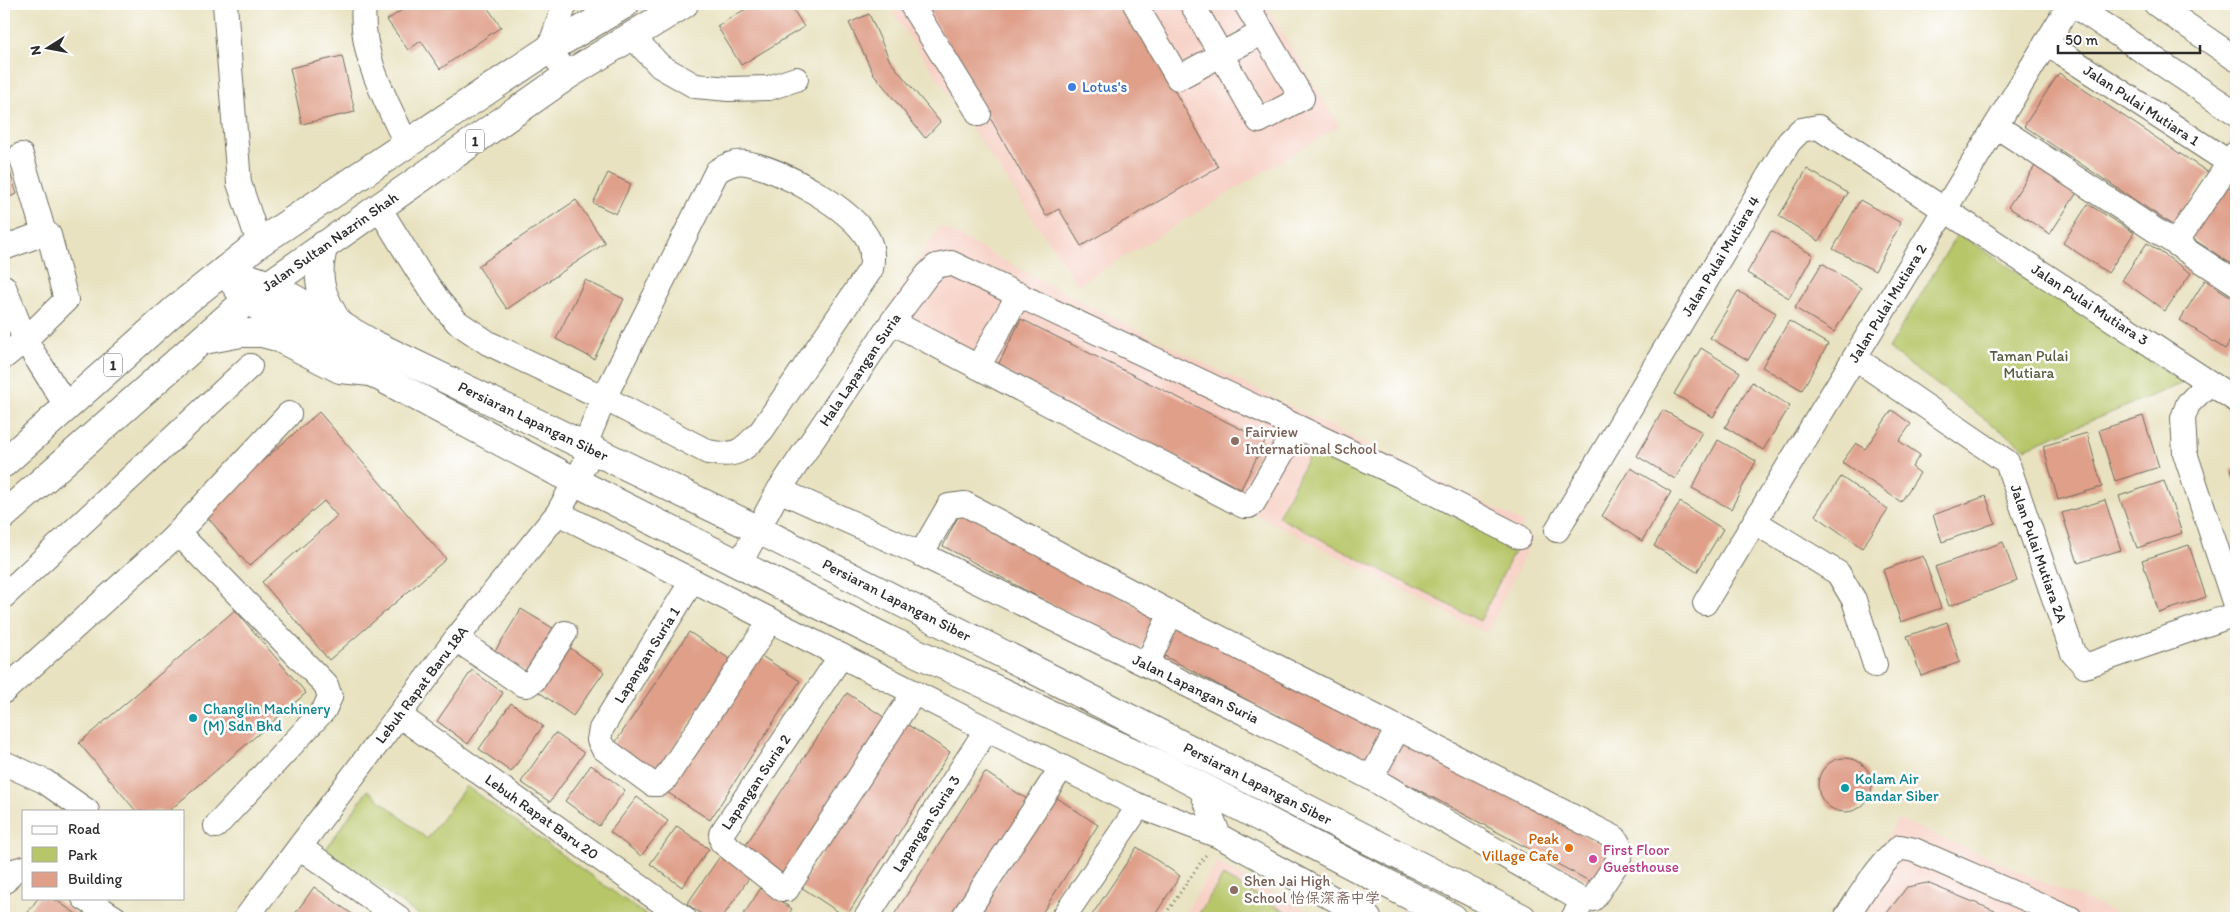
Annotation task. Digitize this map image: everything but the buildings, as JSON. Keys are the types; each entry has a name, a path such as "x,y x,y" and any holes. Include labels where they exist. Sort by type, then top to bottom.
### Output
{"main road":[{"name":"1","path":"4,463 176,308 259,243 549,49 625,4"},
{"name":"Jalan Sultan Nazrin Shah","path":"4,515 47,475 248,300 568,75 684,4"},
{"path":"324,245 319,263 320,278 324,300 338,325"},
{"path":"224,270 248,300"},
{"name":"Persiaran Lapangan Siber","path":"224,270 270,285 371,343 759,530 1522,918"},
{"name":"Persiaran Lapangan Siber","path":"248,300 371,372 576,482 889,640 1162,766 1453,918"},
{"path":"204,340 241,334 262,333 277,337 340,369 371,372"},
{"path":"1162,766 1172,740"}],"street":[{"path":"225,4 239,183 259,243"},
{"path":"364,4 364,33 372,69 407,145"},
{"path":"911,4 980,114"},
{"path":"1134,4 1178,78 1262,32"},
{"path":"1192,4 1259,121 1302,98 1246,4"},
{"path":"2071,4 2236,113"},
{"name":"Jalan Pulai Mutiara 2","path":"1705,603 2071,4"},
{"path":"2156,4 2236,59"},
{"path":"561,5 549,49 568,75"},
{"path":"632,36 660,66 695,86 729,89 769,88 796,79"},
{"name":"Jalan Pulai Mutiara 1","path":"2046,44 2234,161"},
{"path":"1996,126 2236,283"},
{"name":"Jalan Pulai Mutiara 4","path":"1557,530 1784,150 1801,130 1818,127 1945,209"},
{"path":"4,357 25,340 66,300 49,235 44,233 21,155"},
{"path":"2176,242 2234,161"},
{"name":"Lebuh Rapat Baru 18A","path":"246,918 301,848 456,639 558,513 576,482 604,398 717,171 732,163 746,162 775,173 825,197 846,215 867,238 874,255 871,269 762,430 744,450 725,456 708,452 604,398"},
{"path":"379,208 433,293 457,322 488,343 604,398"},
{"name":"Jalan Pulai Mutiara 3","path":"1945,209 2236,400"},
{"path":"4,248 44,233"},
{"name":"Hala Lapangan Suria","path":"739,565 779,490 892,322 927,275 936,266 951,262 1019,294"},
{"path":"4,287 25,340 67,407"},
{"path":"978,367 1019,294 1401,476 1519,537"},
{"path":"892,322 1244,506 1249,506 1253,503 1297,427"},
{"name":"Jalan Pulai Mutiara 2A","path":"1855,358 2007,462 2073,653 2085,666 2236,614"},
{"path":"4,596 250,366"},
{"path":"2209,383 2188,404 2183,418 2185,453 2236,608"},
{"path":"4,691 171,540 289,414"},
{"name":"Jalan Lapangan Suria","path":"779,490 921,554 1147,664 1371,778 1578,909"},
{"path":"921,554 950,506 965,504 1172,613 1615,838 1622,850 1615,866 1593,899 1578,909"},
{"path":"558,513 1138,806 1219,836 1369,918"},
{"path":"1755,522 1838,573 1854,600 1875,665"},
{"path":"171,540 180,539 187,542 326,685 330,697 324,710 216,826"},
{"name":"Lapangan Suria 1","path":"692,581 601,729 599,740 603,748 652,784 659,784 666,779 770,620"},
{"path":"1147,664 1172,613"},
{"path":"456,639 522,684 528,685 534,680 565,633"},
{"name":"Lapangan Suria 2","path":"841,656 726,826 720,838 722,842 782,889 786,888 914,693"},
{"name":"Lebuh Rapat Baru 20","path":"400,716 678,917"},
{"path":"1371,778 1398,728"},
{"name":"Lapangan Suria 3","path":"866,918 987,730"},
{"path":"4,763 44,781 86,810"},
{"path":"963,918 1062,767"},
{"path":"1200,786 1219,836"},
{"path":"1063,918 1138,806"},
{"path":"1846,918 1868,881 1885,860 1900,847 1914,850 2070,918"},
{"path":"301,848 399,918"},
{"path":"4,882 13,871 22,869"},
{"path":"87,900 115,918"}],"path":[{"path":"1163,918 1219,836"}],"shaded area":[{"path":"887,4 1265,4 1339,126 1078,285"},
{"name":"Fairview International School","path":"940,226 1080,301 1524,523 1521,531 1533,538 1487,634 1265,519 953,362 879,321"},
{"path":"1898,819 2127,918 1836,918"},
{"name":"Shen Jai High School 怡保深斋中学","path":"1216,862 1321,918 1182,918"}],"green space":[{"name":"Taman Pulai Mutiara","path":"1958,233 2183,383 2025,448 1888,349"},
{"path":"1315,444 1516,548 1480,621 1278,517"},
{"path":"466,786 650,918 423,918 325,850 368,790 427,839"},
{"path":"1223,876 1296,918 1196,918"}],"place":[{"name":"Lotus's","path":"1072,87"},
{"name":"Fairview International School","path":"1235,441"},
{"name":"Changlin Machinery (M) Sdn Bhd","path":"193,718"},
{"name":"Kolam Air Bandar Siber","path":"1845,788"},
{"name":"Peak Village Cafe","path":"1569,848"},
{"name":"First Floor Guesthouse","path":"1593,859"},
{"name":"Shen Jai High School 怡保深斋中学","path":"1234,890"}]}
